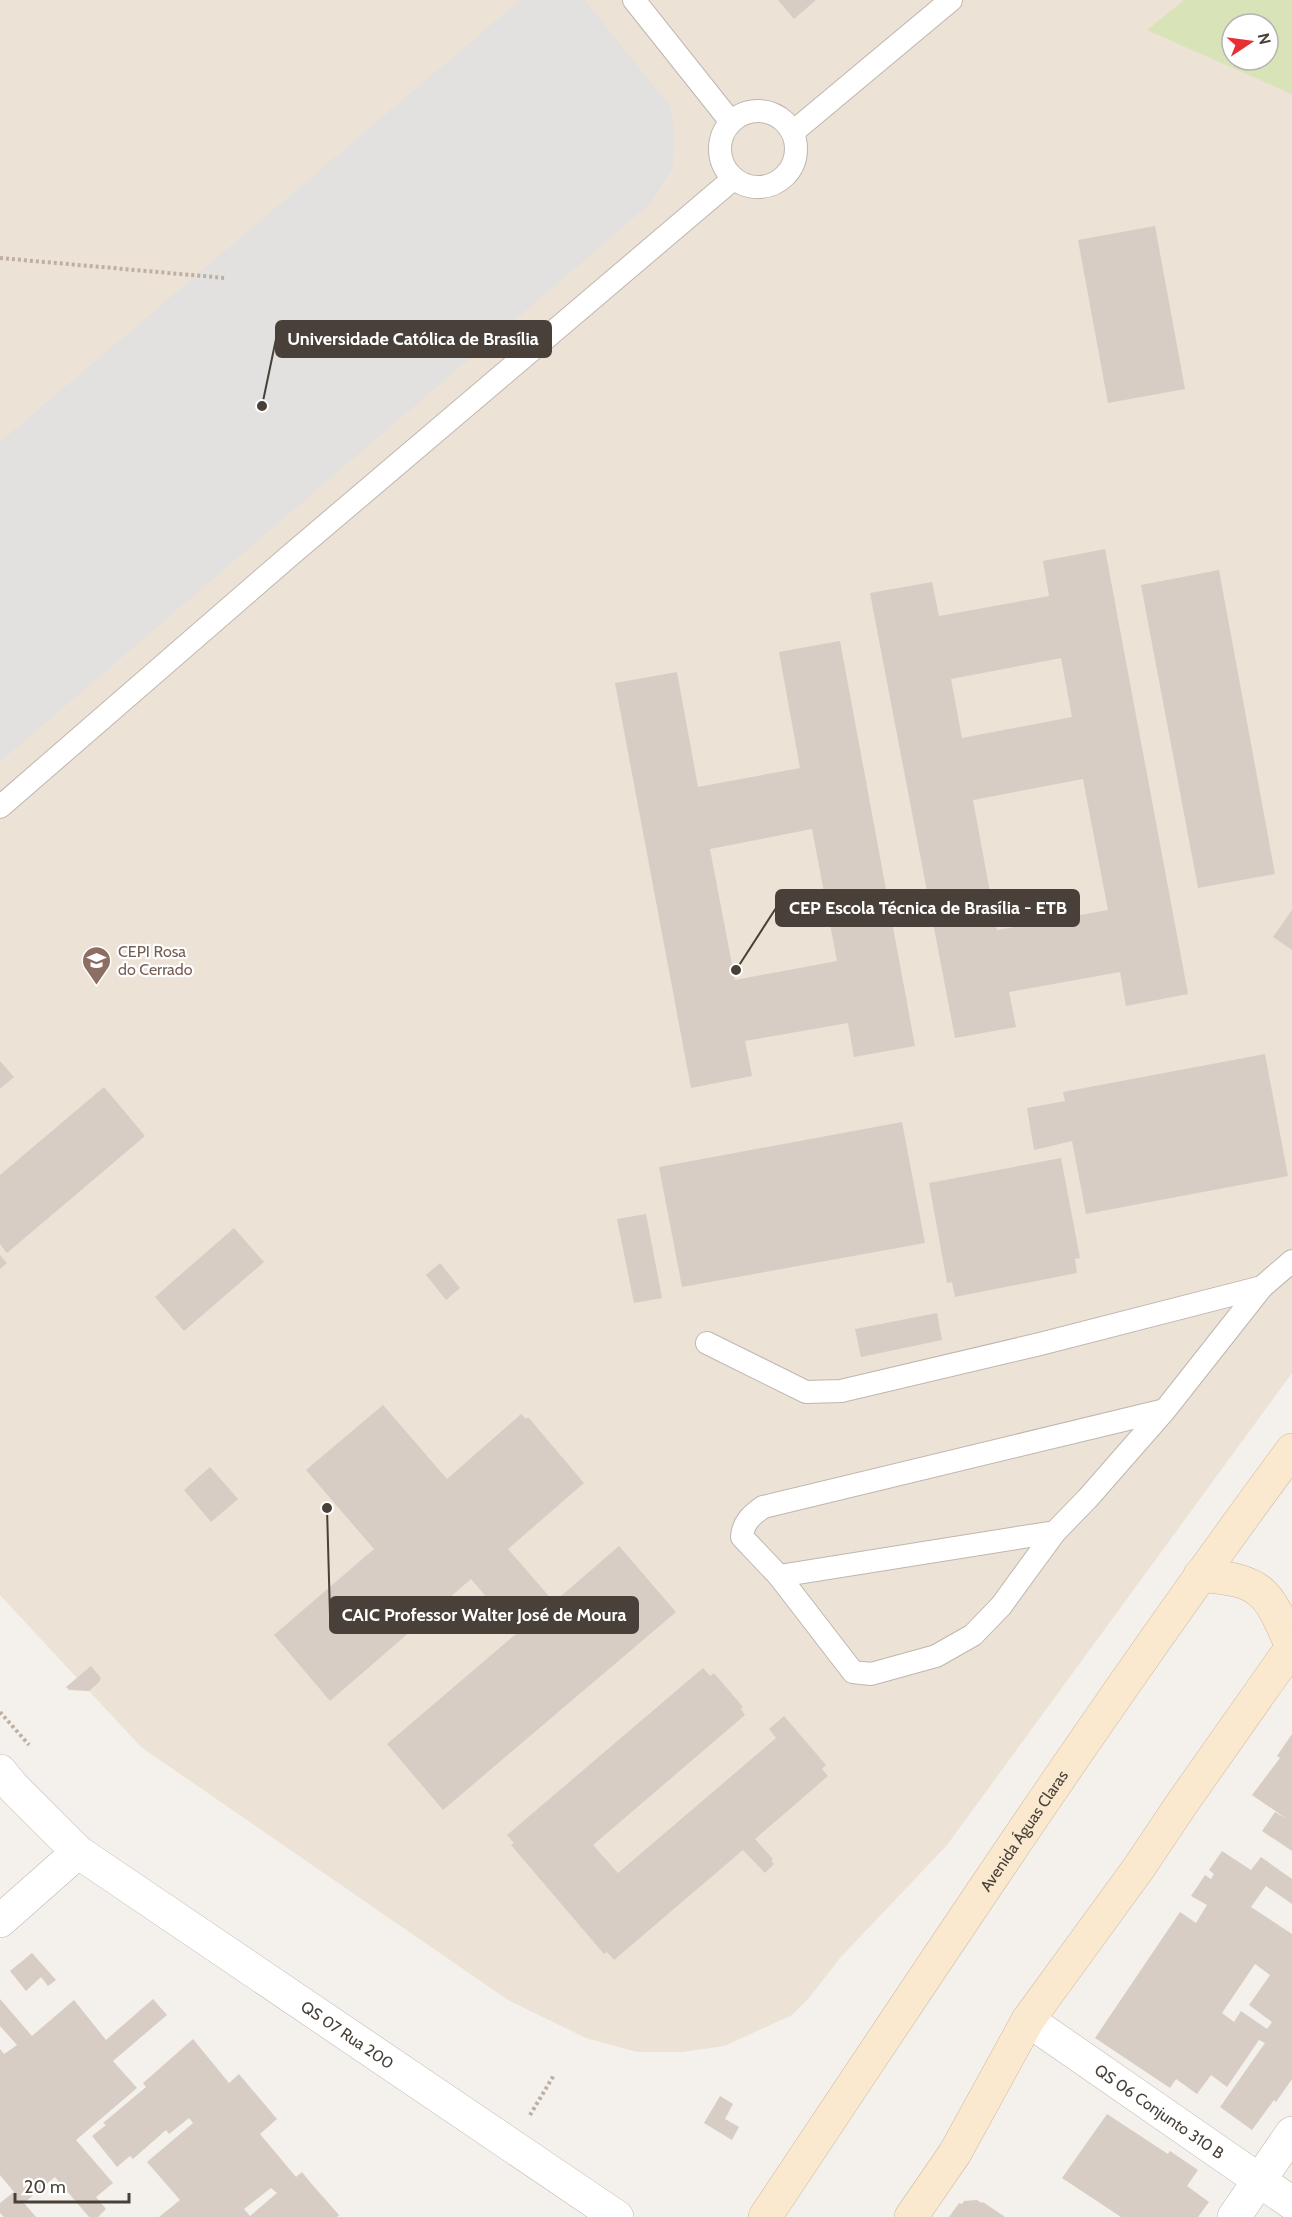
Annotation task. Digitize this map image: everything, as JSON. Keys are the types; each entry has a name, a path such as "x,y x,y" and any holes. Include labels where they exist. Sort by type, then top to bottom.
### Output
{"main road":[{"name":"Avenida Águas Claras","path":"765,2217 952,1934 1200,1575 1292,1450"},
{"path":"912,2217 955,2153 1028,2020 1138,1869 1292,1647 1275,1608 1256,1588 1242,1581 1200,1575"}],"street":[{"name":"QS 07 Rua 200","path":"0,1771 78,1852 617,2217"},
{"path":"0,1921 78,1852"},
{"name":"QS 06 Conjunto 310 B","path":"1028,2020 1292,2203"},
{"path":"1234,2217 1292,2133"}],"lane":[{"path":"634,0 730,122"},
{"path":"793,132 951,0"},
{"path":"764,111 781,118 793,132 797,153 790,172 773,185 752,188 733,179 721,161 721,141 730,122 746,112 764,111"},
{"path":"0,807 277,565 733,179"},
{"path":"1165,1410 763,1507 752,1515 743,1527 742,1537 779,1576 853,1672 871,1674 936,1656 973,1635 1001,1606 1055,1532 1165,1410 1262,1287 1292,1261"},
{"path":"707,1343 806,1392 841,1391 1040,1344 1262,1287"},
{"path":"779,1576 1055,1532"}],"path":[{"path":"0,258 225,278"}],"shaded area":[{"path":"0,0 1292,0 1292,1373 947,1845 840,1958 809,1998 792,2015 724,2046 682,2052 637,2052 586,2038 508,2000 141,1747 0,1595"},
{"path":"520,0 585,0 670,106 674,126 673,167 651,203 0,762 0,442"}],"green space":[{"path":"1184,0 1292,0 1292,94 1242,72 1280,72 1280,12 1220,12 1220,62 1147,30"}],"building":[{"path":"778,0 816,0 794,19"},
{"path":"1155,226 1185,389 1108,403 1078,240"},
{"path":"1105,549 1188,994 1126,1006 1120,972 1009,992 1016,1027 955,1038 870,593 932,582 939,616 1049,596 1043,561","holes":["1061,658 1072,717 962,738 951,679","1083,779 1108,910 997,930 973,800"]},
{"path":"1219,570 1275,874 1198,888 1141,585"},
{"path":"840,641 915,1046 854,1057 848,1023 745,1041 752,1076 691,1088 615,683 677,672 698,787 800,768 779,652","holes":["812,829 837,961 735,980 710,849"]},
{"path":"1292,910 1292,950 1273,937"},
{"path":"1265,1054 1288,1176 1086,1214 1072,1141 1034,1150 1027,1108 1065,1101 1063,1092"},
{"path":"0,1061 14,1077 0,1089"},
{"path":"104,1087 145,1136 7,1253 0,1244 0,1175"},
{"path":"902,1122 925,1243 682,1287 659,1167"},
{"path":"1061,1158 1080,1258 1075,1259 1077,1273 955,1297 952,1282 947,1283 929,1183"},
{"path":"646,1214 662,1298 634,1303 617,1219"},
{"path":"234,1228 264,1262 184,1331 155,1297"},
{"path":"0,1255 7,1263 0,1269"},
{"path":"440,1263 460,1288 446,1300 426,1275"},
{"path":"937,1313 942,1340 861,1357 855,1329"},
{"path":"383,1405 447,1479 521,1414 526,1419 528,1417 584,1483 508,1549 554,1602 619,1546 676,1612 443,1810 387,1744 517,1633 471,1579 330,1701 274,1635 374,1549 306,1470"},
{"path":"210,1467 238,1499 211,1522 184,1490"},
{"path":"91,1666 101,1678 89,1691 69,1690 66,1687"},
{"path":"703,1668 710,1676 714,1673 743,1707 741,1709 745,1715 593,1845 618,1873 776,1738 769,1729 784,1716 826,1765 822,1769 828,1776 755,1839 773,1859 771,1860 774,1864 765,1873 743,1850 614,1960 607,1952 604,1954 511,1845 514,1843 507,1835"},
{"path":"1292,1734 1292,1851 1262,1831 1275,1812 1287,1819 1252,1795 1280,1758 1277,1756"},
{"path":"1222,1851 1251,1870 1261,1857 1292,1879 1292,1904 1266,1886 1251,1907 1292,1934 1292,2079 1252,2130 1220,2107 1265,2043 1259,2040 1227,2087 1211,2075 1197,2094 1176,2079 1170,2088 1095,2038 1180,1912 1196,1923 1207,1905 1191,1896 1205,1875 1211,1879 1214,1874 1209,1870","holes":["1255,1964 1270,1975 1249,2005 1272,2022 1267,2029 1241,2011 1234,2022 1222,2013"]},
{"path":"32,1953 56,1980 48,1986 41,1977 26,1991 10,1971"},
{"path":"0,1999 32,2036 74,2000 106,2040 153,1999 167,2015 113,2061 137,2088 76,2140 113,2183 96,2197 106,2209 98,2217 89,2217 55,2177 24,2203 36,2217 4,2217 0,2213 0,2203 14,2192 0,2175 0,2049 4,2054 17,2045 0,2026"},
{"path":"193,2039 229,2083 239,2074 277,2119 260,2134 296,2177 302,2172 339,2215 337,2217 159,2217 180,2200 147,2162 193,2123 189,2118 169,2134 166,2130 133,2159 130,2156 117,2167 92,2136 106,2125 103,2123 146,2087 143,2083","holes":["271,2188 277,2193 250,2216 244,2209"]},
{"path":"720,2096 733,2104 725,2119 739,2127 732,2140 704,2123"},
{"path":"1107,2114 1168,2154 1170,2151 1198,2170 1187,2186 1209,2202 1198,2217 1121,2217 1062,2178"},
{"path":"977,2200 1005,2217 949,2217 959,2203"}],"place":[{"name":"Universidade Católica de Brasília","path":"262,406"},
{"name":"CEP Escola Técnica de Brasília - ETB","path":"736,970"},
{"name":"CEPI Rosa do Cerrado","path":"97,986"},
{"name":"CAIC Professor Walter José de Moura","path":"327,1508"}]}
